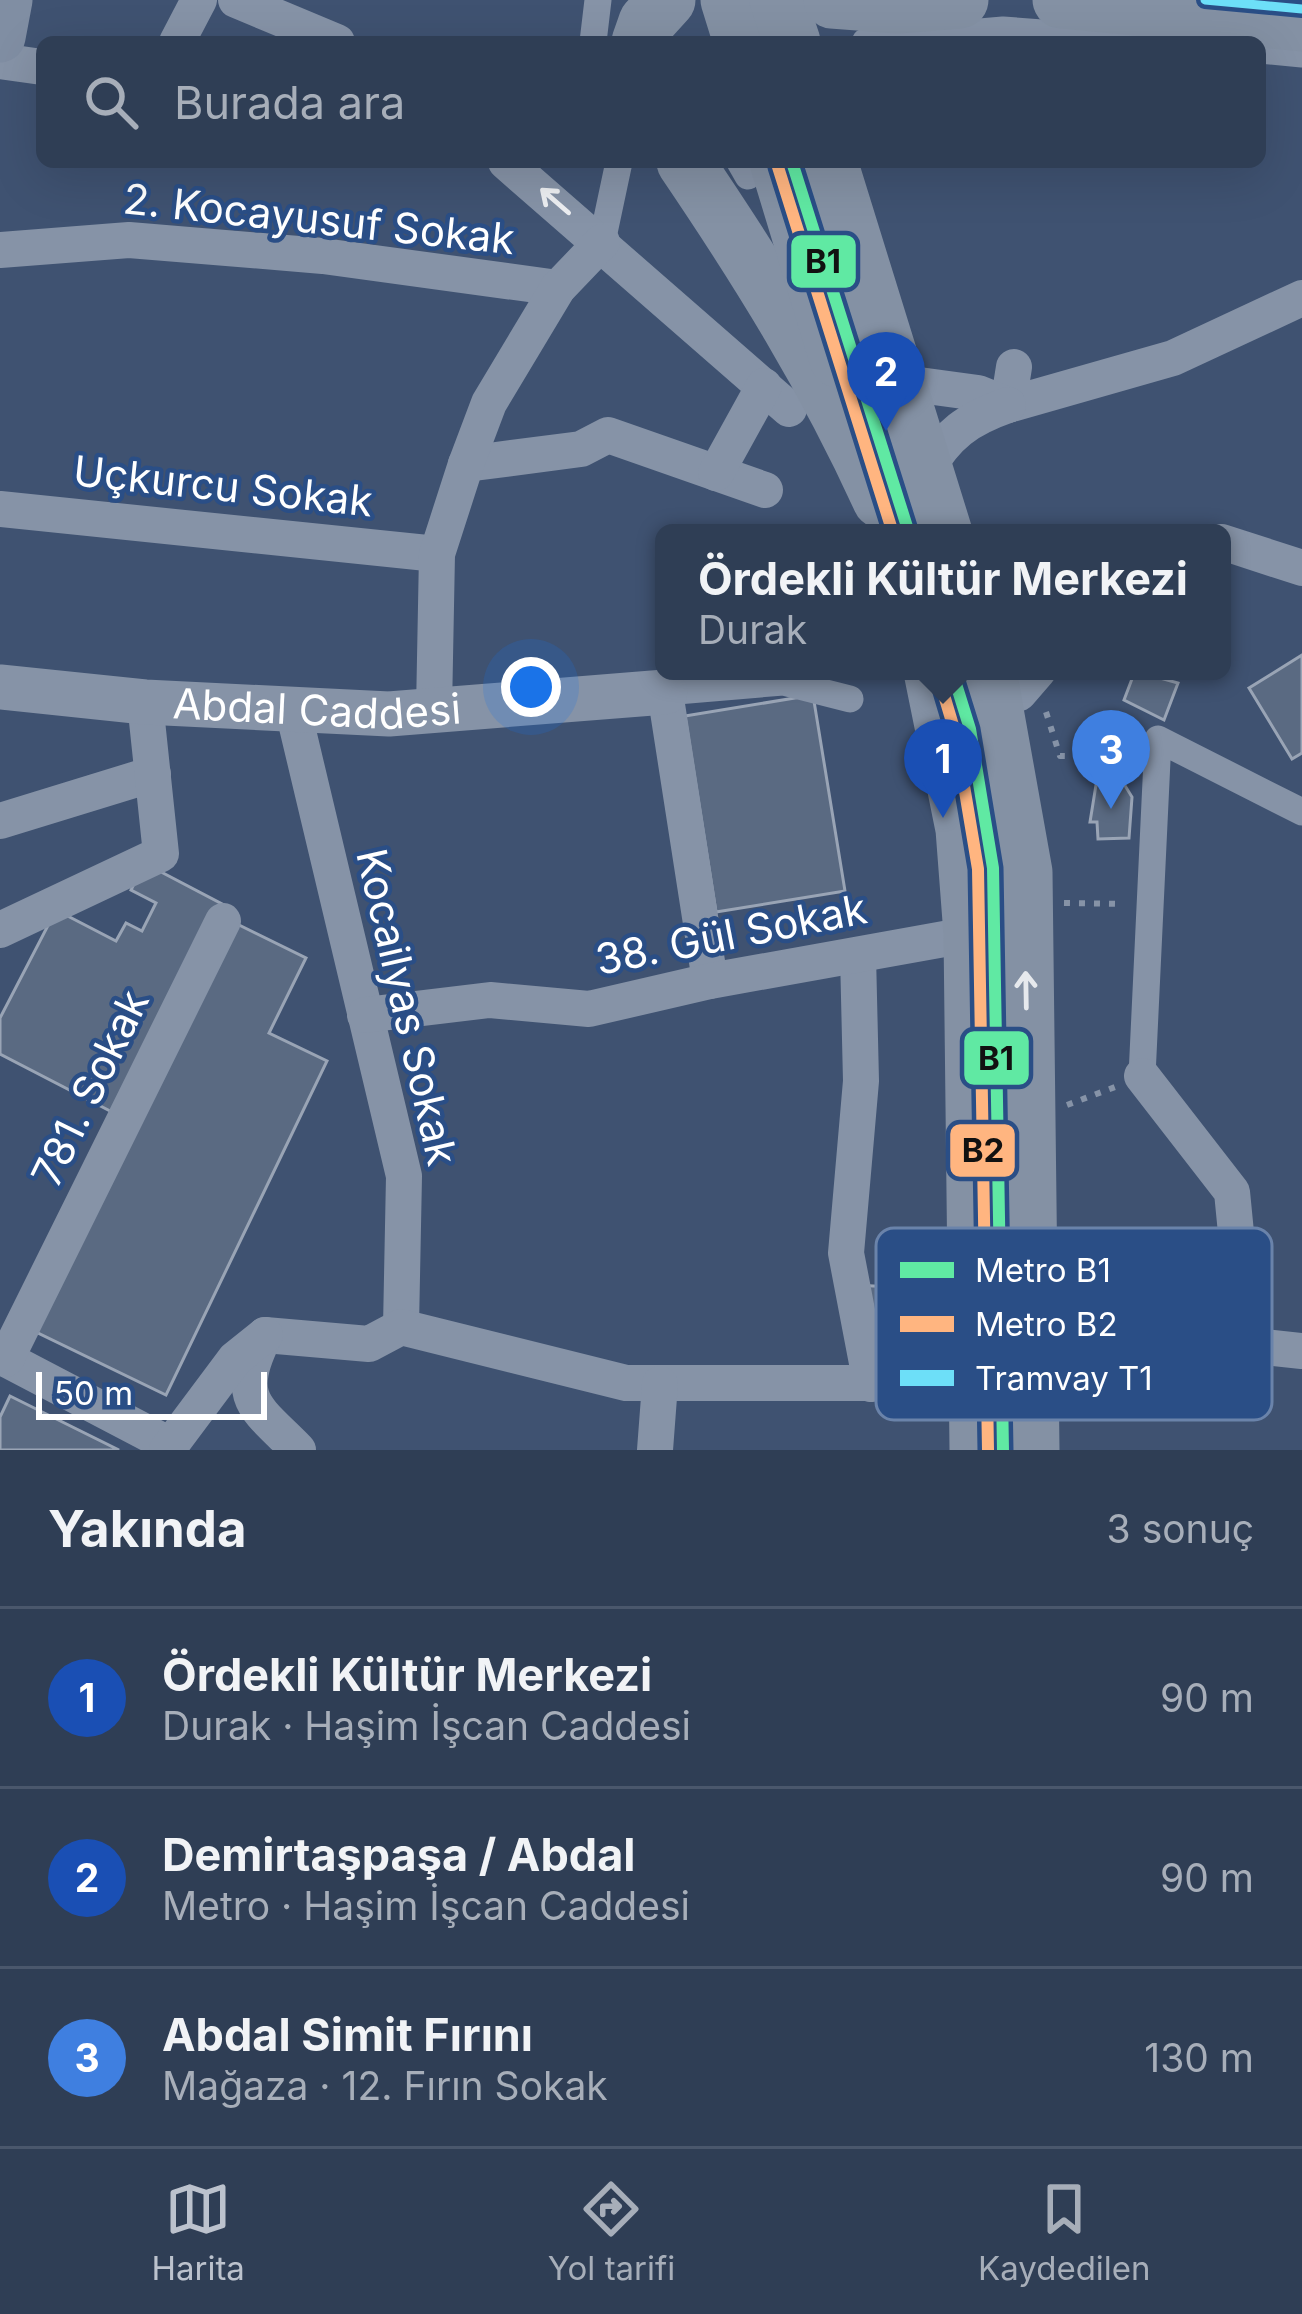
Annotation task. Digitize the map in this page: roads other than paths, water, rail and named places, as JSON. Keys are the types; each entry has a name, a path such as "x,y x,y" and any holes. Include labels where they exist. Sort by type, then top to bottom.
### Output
{"main road":[{"path":"0,38 7,0"},
{"path":"609,30 646,22 667,0"},
{"path":"770,16 960,0"},
{"path":"1060,0 1302,22"},
{"path":"689,168 788,316 899,502 931,524"},
{"path":"756,168 899,502"},
{"path":"831,168 897,382 899,502"},
{"path":"934,680 964,829 972,934 975,1228"},
{"path":"1006,680 1024,872 1029,1228"},
{"path":"978,1420 978,1450"}],"street":[{"path":"180,36 199,0"},
{"path":"236,0 323,36"},
{"path":"887,36 909,30 1083,36"},
{"path":"1266,51 1302,54"},
{"path":"0,61 36,67"},
{"path":"513,168 776,397 716,473"},
{"path":"434,710 437,554 466,464 488,403 558,288 602,242 618,168"},
{"name":"2. Kocayusuf Sokak","path":"0,250 129,240 323,256 558,288"},
{"path":"899,502 942,442 969,419 1174,358 1302,298"},
{"path":"1008,405 1014,368"},
{"path":"897,382 978,393 1008,405"},
{"path":"466,464 581,449 608,435 765,490"},
{"name":"Uçkurcu Sokak","path":"0,508 437,554"},
{"path":"1231,545 1301,565"},
{"name":"Abdal Caddesi","path":"0,687 292,710 434,710 783,682 850,699"},
{"path":"665,692 710,981"},
{"path":"4,934 161,854 145,702"},
{"name":"Kocailyas Sokak","path":"292,710 404,1176 401,1327"},
{"path":"1235,1228 1232,1192 1142,1076 1158,739 1302,812"},
{"path":"0,821 153,774"},
{"name":"781. Sokak","path":"3,1357 223,921"},
{"name":"38. Gül Sokak","path":"364,1015 490,1000 589,1010 710,981 972,934"},
{"path":"858,955 861,1081 846,1253 871,1384"},
{"path":"3,1357 169,1447 235,1359 265,1336 369,1344 401,1327 626,1383 876,1384"},
{"path":"265,1336 248,1369 256,1412 298,1450"},
{"path":"1272,1348 1302,1351"},
{"path":"656,1450 660,1384"}],"metro line":[{"name":"B2","path":"778,168 890,524"},
{"name":"B1","path":"794,168 906,524"},
{"name":"B2","path":"939,680 955,732 978,869 984,1228"},
{"name":"B1","path":"955,680 970,729 993,868 999,1228"},
{"name":"B2","path":"987,1420 988,1450"},
{"name":"B1","path":"1002,1420 1003,1450"}],"tram line":[{"name":"T1","path":"1205,0 1302,9"}],"place":[{"name":"Demirtaşpaşa / Abdal","path":"886,431"},
{"name":"Abdal Simit Fırını","path":"1111,809"},
{"name":"Ördekli Kültür Merkezi","path":"943,818"}]}
